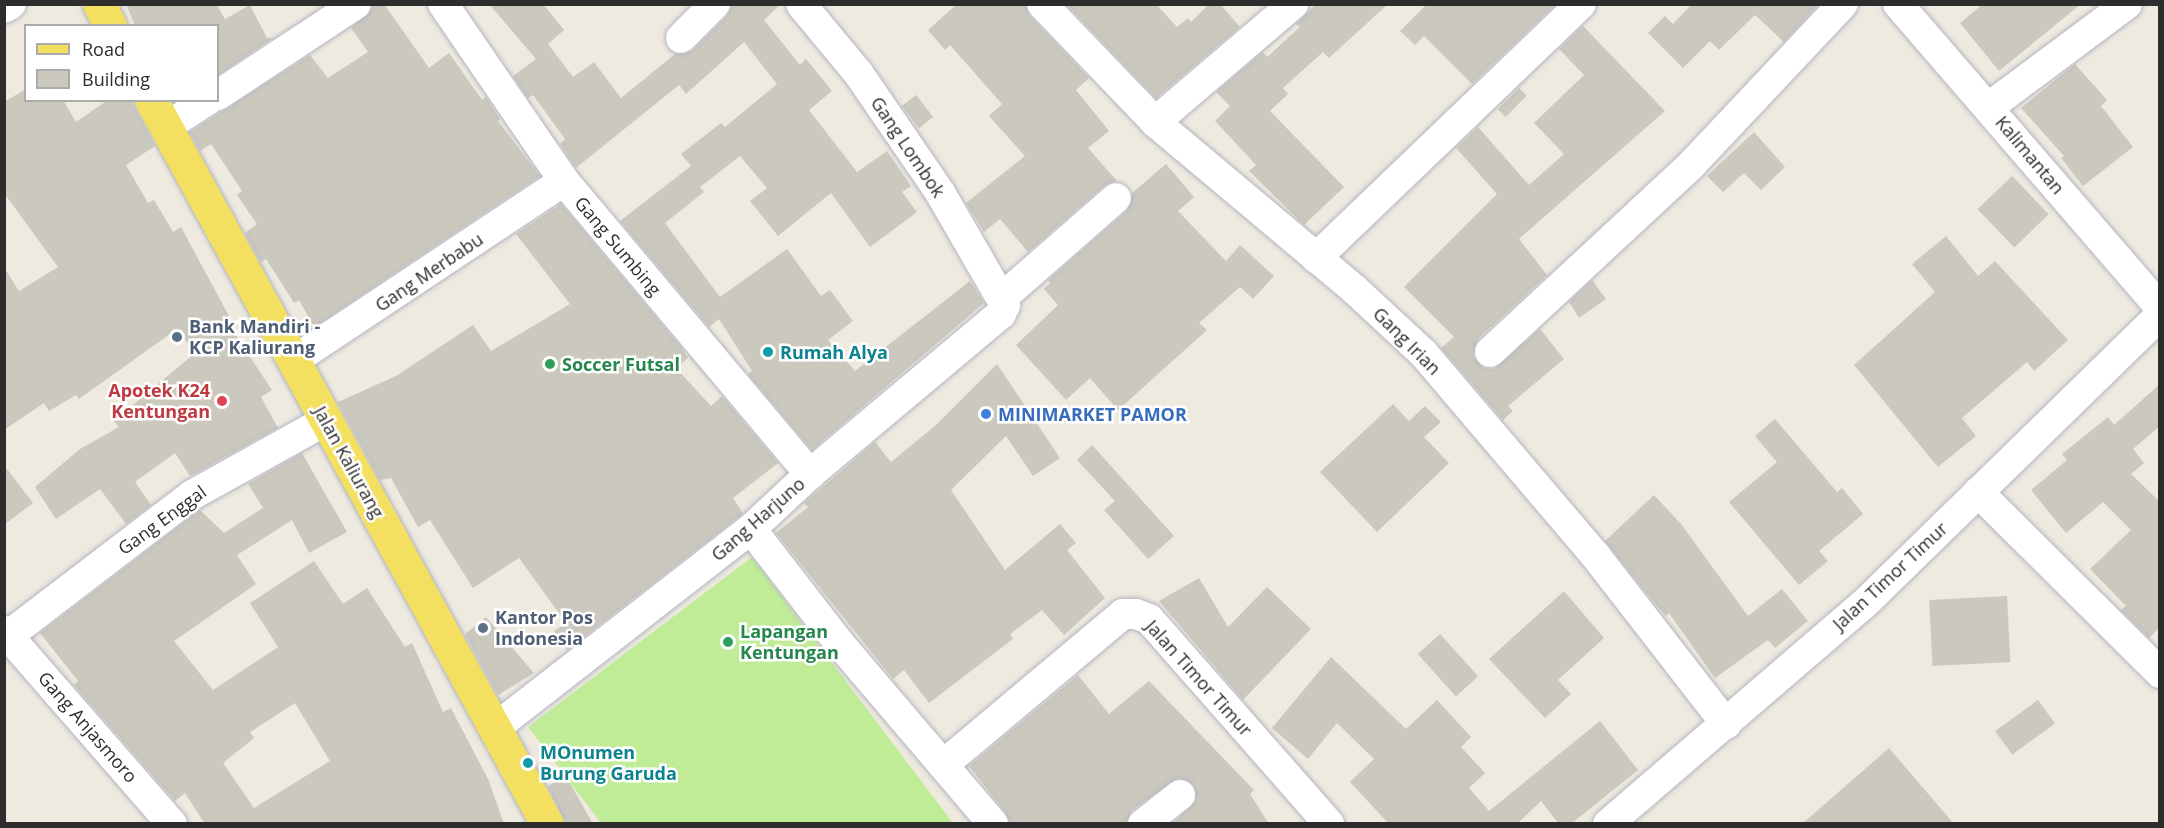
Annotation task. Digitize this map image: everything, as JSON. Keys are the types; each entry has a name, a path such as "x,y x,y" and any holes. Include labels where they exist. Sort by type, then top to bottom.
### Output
{"main road":[{"path":"99,4 109,24"},
{"name":"Jalan Kaliurang","path":"159,114 547,824"}],"street":[{"path":"4,8 11,4"},
{"path":"219,94 356,4"},
{"name":"Gang Sumbing","path":"443,4 564,181 810,474"},
{"path":"681,38 715,4"},
{"name":"Gang Lombok","path":"801,4 858,73 1003,297"},
{"name":"Gang Irian","path":"1042,4 1155,122 1316,258 1423,353 1595,555 1726,724"},
{"path":"1155,122 1293,4"},
{"path":"1316,258 1581,4"},
{"path":"1490,352 1692,164 1844,4"},
{"name":"Kalimantan","path":"1898,4 2160,308"},
{"path":"1989,107 2127,4"},
{"path":"159,114 201,102"},
{"name":"Gang Merbabu","path":"293,361 564,181"},
{"path":"1003,297 1116,198"},
{"name":"Gang Harjuno","path":"495,728 751,529 810,474 1001,314 1003,297"},
{"name":"Jalan Timor Timur","path":"1608,824 1863,605 2160,315"},
{"name":"Gang Enggal","path":"7,633 192,495 327,420"},
{"path":"1978,492 2160,673"},
{"path":"751,529 840,644 993,824"},
{"name":"Jalan Timor Timur","path":"944,765 1123,614 1136,614 1149,619 1329,824"},
{"name":"Gang Anjasmoro","path":"7,633 172,824"},
{"path":"1143,824 1180,795"}],"green space":[{"name":"Lapangan Kentungan","path":"752,557 953,823 601,823 528,727"}],"building":[{"path":"126,4 216,4 225,19 250,5 267,38 273,38 219,74 219,24 134,24"},
{"path":"376,4 384,4 429,68 449,53 482,100 486,97 500,119 498,121 540,176 314,327 299,300 294,303 266,259 261,262 245,233 257,224 237,195 242,191 211,144 200,151 190,132 310,55 328,78 368,52 351,28"},
{"path":"489,4 543,4 564,30 548,44 573,77 594,62 621,98 675,54 693,50 727,16 732,4 781,4 764,20 800,65 806,59 832,91 809,110 857,172 887,151 911,186 902,192 917,212 870,247 831,193 778,236 750,201 767,188 740,156 700,187 704,192 665,223 720,297 787,249 821,296 830,290 853,321 828,340 855,371 970,281 984,303 812,450 748,374 752,371 719,319 709,327 620,221 691,166 681,154 721,123 725,127 777,84 744,42 686,94 679,85 576,168 560,144 565,139 533,95 528,98 513,76 536,59"},
{"path":"957,4 1025,4 1030,16 1089,78 1076,90 1109,131 1088,148 1117,181 1105,185 1028,252 1000,219 984,232 966,203 1025,156 989,116 1002,104 950,45 945,50 928,30"},
{"path":"1066,4 1156,4 1177,27 1188,18 1191,22 1209,4 1220,4 1240,27 1156,98"},
{"path":"1316,4 1388,4 1329,58 1323,52 1283,88 1288,94 1270,111 1344,187 1304,225 1249,171 1256,165 1215,121 1230,106 1216,92 1263,52 1267,57 1300,27 1296,24"},
{"path":"1427,4 1556,4 1472,84 1424,36 1415,45 1400,31"},
{"path":"1692,4 1819,4 1784,42 1755,15 1719,50 1710,41 1683,68 1648,33 1665,16 1673,24"},
{"path":"1983,4 2081,4 1999,71 1960,23"},
{"path":"1583,26 1665,111 1519,239 1547,275 1478,339 1473,356 1484,368 1494,369 1540,329 1564,359 1508,406 1513,411 1503,420 1441,348 1454,337 1404,287 1497,194 1456,148 1478,127 1529,185 1564,154 1534,123 1584,75 1559,49"},
{"path":"2075,64 2107,100 2101,106 2133,147 2083,186 2061,158 2064,156 2021,108"},
{"path":"1519,88 1527,96 1506,117 1498,109"},
{"path":"24,90 24,102 64,102 76,122 105,102 132,102 155,146 126,165 148,203 154,200 173,232 181,227 229,316 225,319 272,390 261,397 278,428 190,476 175,453 135,482 151,505 126,524 100,489 56,519 35,487 80,449 119,427 114,421 195,353 177,329 79,399 76,395 49,411 44,403 4,430 4,267 19,291 58,267 4,193 4,102"},
{"path":"916,95 933,117 919,128 902,106"},
{"path":"1754,132 1785,167 1761,190 1744,173 1723,192 1707,176"},
{"path":"1166,164 1194,197 1178,211 1226,261 1240,245 1274,276 1253,299 1240,287 1199,323 1207,330 1118,410 1090,378 1066,400 1016,345 1058,305 1044,289 1050,283 1048,280 1127,211 1132,193"},
{"path":"2012,176 2049,214 2014,247 1977,209"},
{"path":"561,204 681,347 688,358 676,368 711,406 722,396 778,463 733,498 743,513 740,516 567,650 554,631 566,623 519,558 473,588 430,520 418,527 391,478 380,480 338,402 396,376 473,325 491,351 570,304 516,234"},
{"path":"1946,236 1978,276 1995,261 2068,340 2034,371 2027,362 1962,418 1976,436 1938,467 1854,365 1935,292 1912,264"},
{"path":"1592,280 1606,299 1579,318 1569,302"},
{"path":"997,364 1060,458 1033,476 1006,436 951,490 1005,570 1060,524 1076,543 1067,550 1105,598 1064,635 1042,610 1010,634 1013,639 929,703 904,670 893,679 776,533 808,507 804,503 875,442 891,462 936,425"},
{"path":"2160,384 2160,426 2133,449 2144,463 2131,474 2160,502 2160,627 2149,638 2121,610 2126,606 2090,569 2131,530 2103,502 2066,533 2031,490 2067,460 2062,454 2108,417 2114,425"},
{"path":"1393,404 1409,421 1425,406 1441,422 1424,437 1449,463 1377,532 1320,472"},
{"path":"1775,419 1837,492 1842,488 1863,514 1819,551 1828,561 1799,585 1729,502 1777,462 1755,436"},
{"path":"1092,445 1174,536 1148,559 1104,510 1115,501 1077,460"},
{"path":"302,453 347,532 309,553 292,520 237,555 256,584 174,641 213,690 278,647 250,603 314,561 343,604 367,588 405,647 412,643 443,712 451,708 489,781 504,824 205,824 185,793 175,801 74,685 78,681 40,633 200,510 224,533 263,508 248,484","holes":["295,703 330,761 254,808 223,763 254,738 250,732"]},
{"path":"4,465 33,503 4,525"},
{"path":"1654,495 1681,524 1748,616 1782,589 1808,621 1775,648 1768,640 1715,678 1669,613 1666,616 1656,605 1605,541"},
{"path":"1199,578 1228,627 1267,587 1311,629 1243,700 1159,601"},
{"path":"1564,591 1604,638 1558,680 1571,694 1545,718 1489,659"},
{"path":"2007,596 2010,662 1933,666 1929,600"},
{"path":"486,617 534,673 498,695 465,634"},
{"path":"1440,634 1478,676 1456,696 1418,654"},
{"path":"1331,657 1406,729 1437,700 1471,737 1461,747 1485,773 1469,788 1489,811 1600,721 1638,770 1571,824 1559,824 1541,801 1517,824 1389,824 1350,782 1374,759 1337,723 1308,759 1272,728"},
{"path":"1078,675 1109,714 1149,681 1254,790 1250,794 1269,824 1172,824 1196,801 1194,785 1178,778 1132,810 1126,824 1010,824 1006,813 969,766"},
{"path":"2038,700 2055,723 2012,755 1995,731"},
{"path":"1889,748 1954,824 1802,824 1834,796"},
{"path":"566,776 593,824 566,824 548,786"}],"place":[{"name":"Bank Mandiri - KCP Kaliurang","path":"177,337"},
{"name":"Rumah Alya","path":"768,352"},
{"name":"Soccer Futsal","path":"550,364"},
{"name":"Apotek K24 Kentungan","path":"222,401"},
{"name":"MINIMARKET PAMOR","path":"986,414"},
{"name":"Kantor Pos Indonesia","path":"483,628"},
{"name":"Lapangan Kentungan","path":"728,642"},
{"name":"MOnumen Burung Garuda","path":"528,763"}]}
